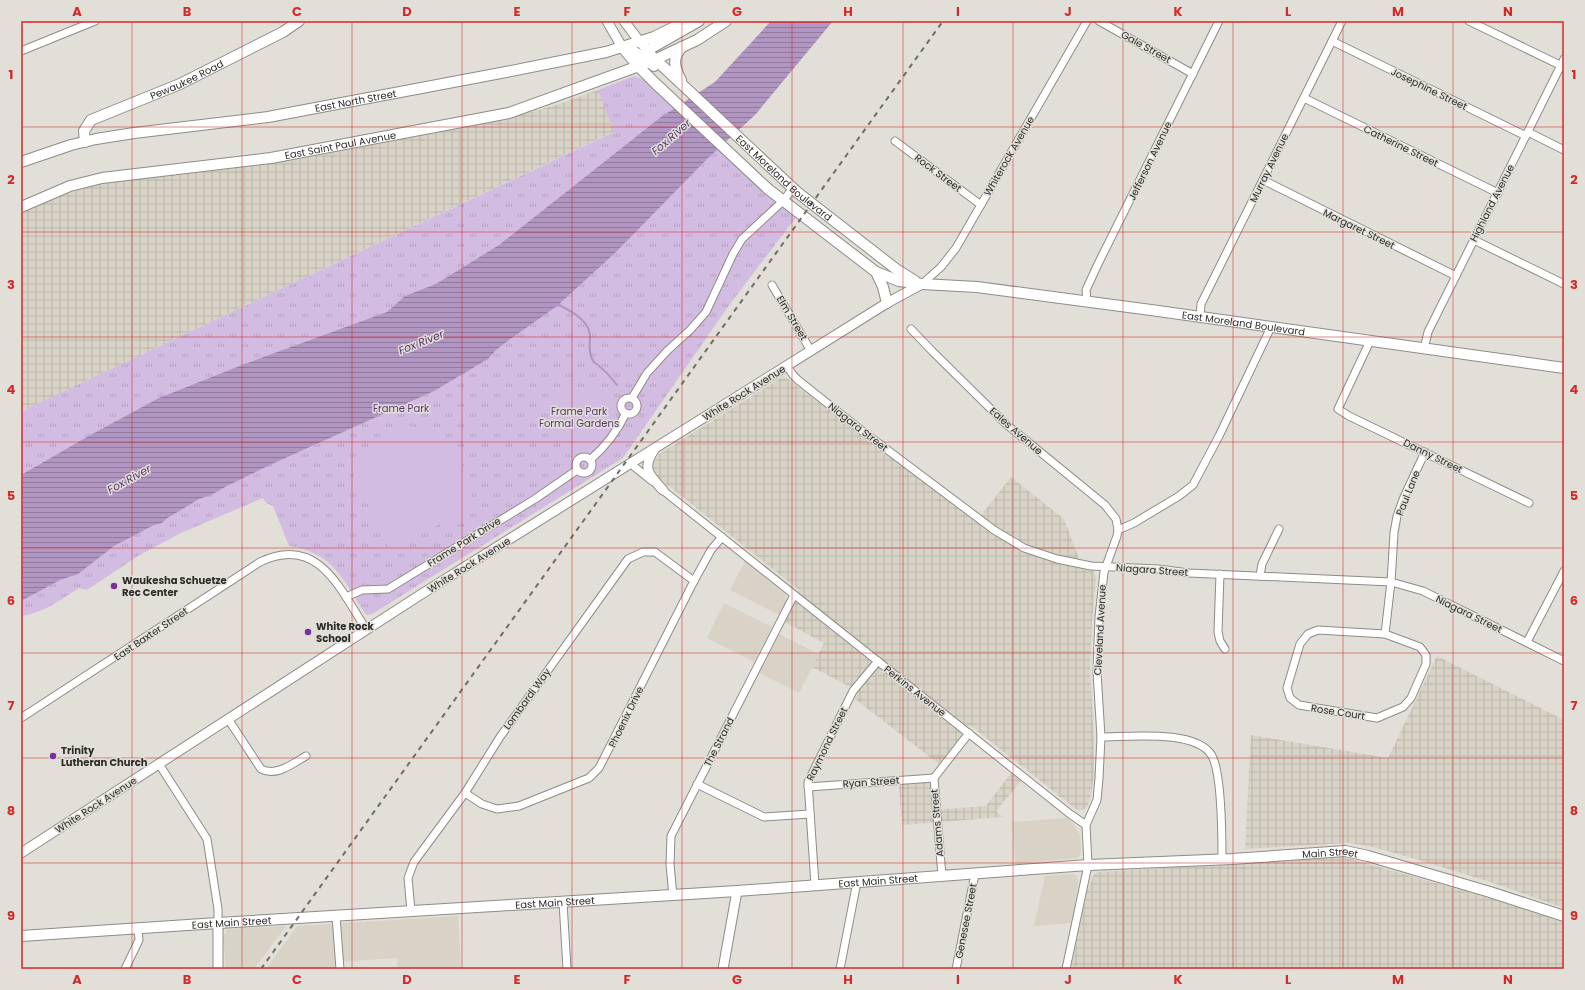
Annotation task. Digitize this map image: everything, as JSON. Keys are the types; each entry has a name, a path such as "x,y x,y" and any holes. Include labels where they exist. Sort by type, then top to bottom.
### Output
{"main road":[{"name":"Pewaukee Road","path":"85,142 84,130 91,120 203,72 283,32 299,21"},
{"name":"East North Street","path":"21,162 71,145 85,142 134,133 268,117 506,72 640,42 686,21"},
{"path":"638,66 645,53 699,21"},
{"path":"653,61 708,33 726,21"},
{"name":"East Moreland Boulevard","path":"622,47 645,53 734,138 761,159 793,188 896,269 922,284"},
{"name":"East Moreland Boulevard","path":"622,47 638,66 675,102 783,201 876,272 899,280 922,284 977,288 1200,317 1564,368"},
{"path":"682,47 675,57 674,62 684,90"},
{"name":"East Saint Paul Avenue","path":"21,207 70,186 109,177 271,158 509,113 653,61"},
{"path":"837,242 846,231"},
{"path":"876,272 884,286 888,303"},
{"name":"Main Street","path":"1088,865 1222,859 1345,851 1368,856 1490,892 1564,916"},
{"name":"East Main Street","path":"21,936 218,922 672,896 1088,865"}],"street":[{"path":"21,51 95,21"},
{"path":"607,21 622,47"},
{"path":"624,21 640,42 645,53"},
{"name":"Whiterock Avenue","path":"922,284 941,267 956,248 1087,21"},
{"name":"Gale Street","path":"1099,21 1193,74"},
{"name":"Jefferson Avenue","path":"1086,302 1086,290 1219,21"},
{"name":"Murray Avenue","path":"1200,317 1201,304 1342,21"},
{"path":"1470,21 1563,64"},
{"name":"Josephine Street","path":"1332,41 1527,134 1564,150"},
{"name":"Highland Avenue","path":"1424,349 1428,332 1563,64"},
{"name":"Catherine Street","path":"1304,98 1498,194"},
{"name":"Rock Street","path":"895,141 981,205"},
{"name":"Margaret Street","path":"1263,180 1456,276"},
{"name":"Frame Park Drive","path":"632,398 648,373 667,351 690,330 706,312 733,254 742,239 783,201 793,188"},
{"path":"1474,240 1564,284"},
{"name":"White Rock Avenue","path":"21,853 366,629 888,303 922,284"},
{"name":"Elm Street","path":"772,286 812,351"},
{"path":"1118,530 1134,524 1179,496 1193,485 1271,327"},
{"name":"Eales Avenue","path":"911,329 1006,424 1105,505 1116,519 1118,530"},
{"name":"Danny Street","path":"1370,341 1338,409 1349,416 1529,503"},
{"name":"Niagara Street","path":"787,366 798,380 968,511 1010,541 1032,551 1057,559 1105,568 1158,569 1189,573 1391,582 1423,591 1564,661"},
{"name":"Frame Park Drive","path":"629,397 632,398 635,401 636,408 632,413 626,413 622,409 622,401 629,397"},
{"name":"Frame Park Drive","path":"590,460 600,451 613,435 626,413"},
{"path":"657,447 648,462 648,471 663,490"},
{"name":"Paul Lane","path":"1391,582 1394,533 1397,516 1404,497 1425,452"},
{"name":"Frame Park Drive","path":"577,470 576,465 579,459 585,458 590,460"},
{"name":"Frame Park Drive","path":"577,470 580,472 588,471 591,467 590,460"},
{"name":"Perkins Avenue","path":"631,464 794,595 1086,825"},
{"name":"Frame Park Drive","path":"346,597 362,590 388,589 535,499 577,470"},
{"path":"1260,576 1262,564 1279,529"},
{"name":"Cleveland Avenue","path":"1086,825 1097,800 1101,737 1098,706 1098,640 1102,586 1105,568 1118,530"},
{"name":"Phoenix Drive","path":"465,793 482,804 498,808 519,806 589,778 599,768 608,753 694,581 711,550 722,537"},
{"name":"Lombardi Way","path":"411,911 408,878 414,862 465,793 500,737 628,559 643,552 655,552 694,581"},
{"name":"East Baxter Street","path":"21,718 271,556 279,554 293,554 315,561 321,565 346,597 366,629"},
{"path":"1527,642 1562,580 1564,571"},
{"path":"1220,574 1218,632 1224,649"},
{"path":"1385,634 1391,582"},
{"name":"The Strand","path":"672,896 670,857 671,836 794,595"},
{"name":"Rose Court","path":"1318,630 1385,634 1420,647 1426,655 1426,664 1411,698 1402,707 1377,718 1299,705 1290,698 1286,688 1300,644 1308,634 1318,630"},
{"name":"Raymond Street","path":"815,885 808,782 853,691 878,661"},
{"path":"228,719 261,769 267,772 271,773 281,770 306,756"},
{"name":"Adams Street","path":"942,876 934,778 969,733"},
{"path":"1101,737 1180,738 1194,742 1205,748 1212,756 1216,768 1220,801 1222,859"},
{"path":"159,764 207,839 218,909 218,969"},
{"name":"Ryan Street","path":"808,787 934,778"},
{"path":"697,784 764,817 810,814"},
{"path":"1066,969 1088,865 1086,825"},
{"name":"Genesee Street","path":"956,969 975,874"},
{"path":"840,969 857,882"},
{"path":"723,969 737,891"},
{"path":"563,902 567,969"},
{"path":"336,916 340,969"},
{"path":"125,969 139,940 138,928"}],"shaded area":[{"path":"598,90 615,131 26,409 21,414 21,212 65,194 99,184 289,161 321,155 506,119 556,105"},
{"path":"784,376 976,522 1011,477 1064,519 1083,569 1093,571 1096,577 1090,668 1094,741 1094,775 1090,799 1087,807 1083,810 1077,810 970,725 939,764 855,699 858,691 812,667 824,643 785,622 799,590 654,474 652,467 653,463 659,454"},
{"path":"745,561 786,594 786,601 779,615 730,590"},
{"path":"724,603 772,627 754,662 707,638"},
{"path":"779,634 819,654 799,693 759,673"},
{"path":"1437,656 1564,720 1564,908 1493,883 1373,847 1350,843 1245,849 1251,735 1388,758"},
{"path":"1011,773 1021,781 996,811 1003,817 902,825 899,784 929,783 932,810 986,806"},
{"path":"1067,818 1073,823 1080,836 1080,856 1077,858 1015,864 1012,822"},
{"path":"1344,857 1524,908 1564,923 1564,969 1071,969 1087,892 1094,874 1098,872"},
{"path":"1073,874 1077,876 1078,883 1072,923 1034,926 1045,876"},
{"path":"458,916 461,969 398,969 397,958 335,962 335,969 266,969 297,926"},
{"path":"286,926 254,969 226,969 223,938 228,929"}],"green space":[{"name":"Frame Park","path":"634,76 645,80 797,216 730,304 623,458 372,614 367,615 364,612 342,578 326,561 316,554 304,549 289,546 273,506 266,503 263,498 181,533 138,556 87,590 79,588 44,609 21,616 21,414 26,409 614,132 598,90"},
{"name":"Frame Park Formal Gardens","path":"574,388 582,388 601,395 609,404 616,418 615,422 598,445 590,450 589,446 587,446 571,456 565,451 565,447 554,436 549,422 549,415 553,401 559,395"},
{"path":"411,426 443,436 452,445 457,452 465,470 474,506 394,548 388,546 349,464 351,459 398,430"}],"water":[{"name":"Fox River","path":"771,21 833,21 755,115 707,159 616,252 557,306 505,343 488,359 434,391 272,464 211,495 199,499 162,523 154,525 114,546 78,574 60,580 21,601 21,475 159,398 242,365 387,312 405,296 436,284 499,245 661,117 715,82"}],"waterway":[{"path":"557,304 574,313 588,327 590,333 589,346 593,361 605,371 617,385"}],"railway":[{"path":"261,969 943,21"}],"place":[{"name":"Waukesha Schuetze Rec Center","path":"114,586"},
{"name":"White Rock School","path":"308,632"},
{"name":"Trinity Lutheran Church","path":"53,756"}]}
